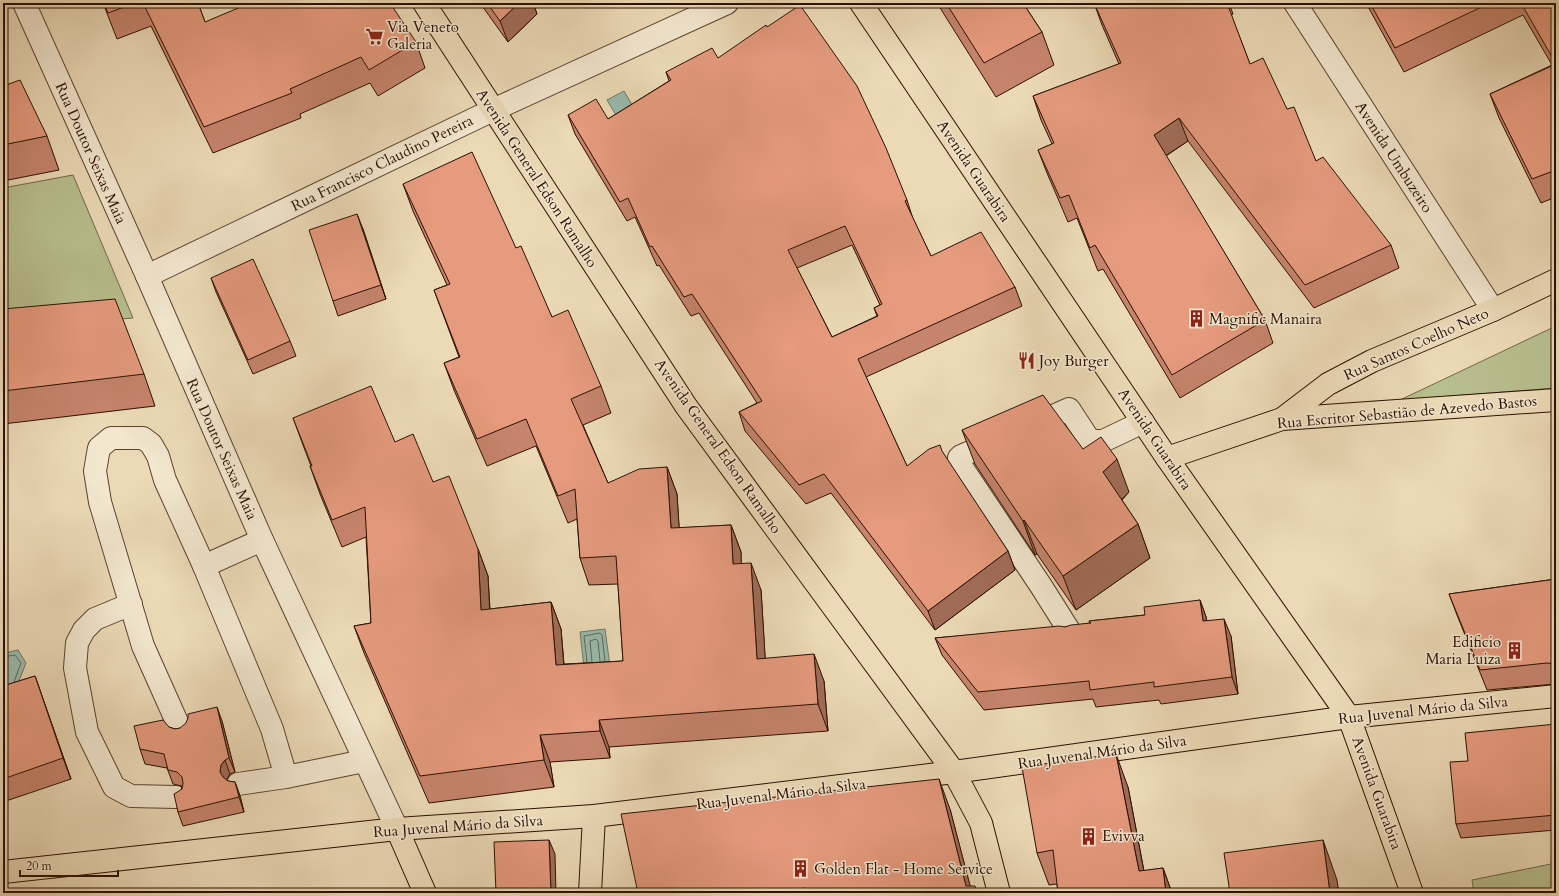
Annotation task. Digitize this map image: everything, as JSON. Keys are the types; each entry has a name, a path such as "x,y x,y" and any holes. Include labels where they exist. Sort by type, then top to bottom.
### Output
{"main road":[{"name":"Avenida General Edson Ramalho","path":"424,3 686,406 954,772 981,823 1000,893"},
{"name":"Avenida Guarabira","path":"860,3 1167,458 1349,717 1412,893"},
{"name":"Rua Santos Coelho Neto","path":"1282,419 1328,384 1372,360 1492,310 1556,280"},
{"name":"Rua Escritor Sebastião de Azevedo Bastos","path":"1167,458 1282,419 1556,400"},
{"name":"Rua Juvenal Mário da Silva","path":"3,872 397,829 594,816 954,772 1349,717 1556,696"},
{"path":"590,893 594,816"},
{"name":"Rua Doutor Seixas Maia","path":"397,829 425,893"}],"street":[{"name":"Rua Doutor Seixas Maia","path":"24,3 147,276 262,540 397,829"},
{"name":"Rua Francisco Claudino Pereira","path":"147,276 493,110 727,3"},
{"name":"Avenida Umbuzeiro","path":"1295,3 1492,310"},
{"path":"1070,632 1042,586 959,463 959,458 1069,409 1090,441 1103,441 1143,422"},
{"path":"181,731 143,646 100,502 95,471 99,448 111,438 143,438 151,444 158,456 165,480 204,566 272,729 286,777"},
{"path":"204,566 262,540"},
{"path":"131,604 96,619 84,630 77,643 75,668 87,732 114,787 131,796 176,797"},
{"path":"238,784 286,777 364,760"}],"green space":[{"path":"73,175 133,318 3,329 3,188"},
{"path":"1556,326 1556,388 1400,400"},
{"path":"1556,863 1556,893 1474,893 1472,880"}],"water":[{"path":"624,91 642,122 626,132 607,100"},
{"path":"605,629 612,681 586,685 580,632"},
{"path":"18,650 26,663 13,696 3,698 3,657 5,653"}],"building":[{"path":"104,3 135,3 108,13"},
{"path":"143,3 198,3 205,22 250,3 390,3 416,42 369,70 361,57 290,89 292,93 204,127"},
{"path":"487,3 519,3 500,21"},
{"path":"946,3 1023,3 1042,32 984,63"},
{"path":"1094,3 1227,3 1250,64 1263,58 1287,109 1294,107 1316,161 1323,157 1391,245 1305,285 1179,118 1154,135 1265,320 1172,375 1095,245 1090,248 1069,195 1060,198 1038,150 1054,143 1033,96 1121,63"},
{"path":"1370,3 1490,3 1395,48"},
{"path":"1521,3 1556,3 1556,64"},
{"path":"800,5 857,86 886,148 907,200 905,201 931,256 981,232 1015,287 858,359 907,466 929,449 940,445 942,451 1008,551 928,611 824,474 799,485 739,412 762,401 692,294 684,297 652,246 650,247 628,198 620,202 568,115 596,99 608,119 671,80 666,72 712,48 718,58 766,25 767,27","holes":["845,226 882,304 874,308 878,316 832,337 788,250"]},
{"path":"1556,64 1556,170 1532,179 1490,94"},
{"path":"3,77 6,85 20,80 47,136 3,145"},
{"path":"472,152 516,248 521,246 552,317 568,310 601,386 571,399 608,483 639,469 667,467 671,528 731,525 733,564 751,563 757,659 814,654 818,704 599,720 600,731 540,735 544,760 420,776 354,626 371,623 365,507 332,520 310,466 312,466 293,418 371,386 395,442 413,434 433,482 449,476 478,549 481,610 551,602 556,665 623,661 616,556 580,558 575,489 558,496 526,419 477,439 444,363 460,357 434,290 450,284 403,184"},
{"path":"357,214 381,285 333,301 309,230"},
{"path":"253,259 290,341 248,360 211,278"},
{"path":"115,299 144,374 3,391 3,309"},
{"path":"1043,395 1083,449 1101,437 1117,459 1103,472 1138,524 1063,576 1024,520 1023,521 962,430"},
{"name":"Edificio Maria Luiza","path":"1556,579 1556,664 1547,663 1480,670 1449,594"},
{"path":"1200,600 1203,621 1224,619 1232,677 1154,687 1154,682 1090,690 1089,681 978,692 935,638 1059,626 1065,627 1091,623 1089,621 1145,615 1144,607"},
{"path":"35,676 63,758 3,779 3,686"},
{"path":"217,707 229,758 221,765 220,772 228,781 235,782 239,797 178,812 174,794 182,789 182,777 177,772 168,770 164,754 140,749 134,726 163,720 169,727 175,729 180,728 186,723 188,714"},
{"path":"1556,724 1556,815 1456,824 1450,762 1468,761 1465,733"},
{"path":"1116,754 1139,871 1163,868 1166,893 1058,893 1053,850 1037,853 1022,767"},
{"name":"Golden Flat - Home Service","path":"939,779 966,886 975,886 977,893 806,893 805,888 763,893 638,893 621,814"},
{"path":"549,840 551,893 496,893 494,842"},
{"path":"1323,840 1330,893 1230,893 1224,853"}],"place":[{"name":"Via Veneto Galeria","path":"374,36"},
{"name":"Magnific Manaira","path":"1196,319"},
{"name":"Joy Burger","path":"1026,361"},
{"name":"Edificio Maria Luiza","path":"1514,651"},
{"name":"Evivva","path":"1089,836"},
{"name":"Golden Flat - Home Service","path":"801,869"}]}
